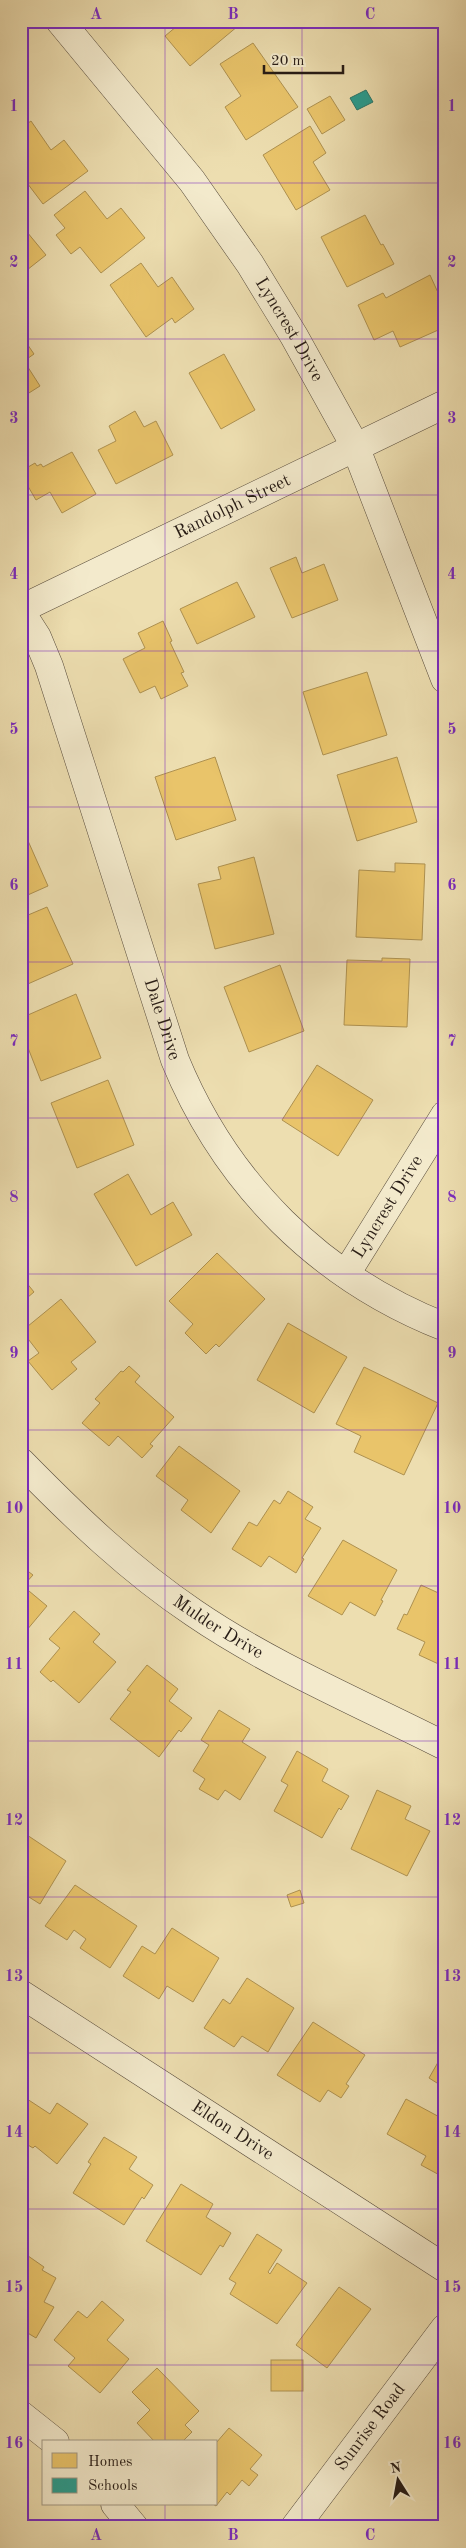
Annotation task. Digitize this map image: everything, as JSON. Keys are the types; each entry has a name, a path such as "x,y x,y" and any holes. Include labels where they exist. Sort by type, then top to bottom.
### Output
{"street":[{"name":"Lyncrest Drive","path":"60,21 192,181 250,264 294,336 355,446 445,679"},
{"name":"Randolph Street","path":"21,610 355,446 445,404"},
{"name":"Dale Drive","path":"21,610 37,637 49,666 175,1060 191,1096 212,1135 243,1180 298,1237 346,1274 386,1300 445,1327"},
{"name":"Lyncrest Drive","path":"346,1274 445,1115"},
{"name":"Mulder Drive","path":"21,1462 97,1537 161,1590 195,1614 257,1651 445,1746"},
{"name":"Eldon Drive","path":"21,1994 445,2268"},
{"name":"Sunrise Road","path":"295,2527 445,2328"},
{"path":"21,2415 52,2440"},
{"path":"117,2506 134,2527"}],"building: Homes":[{"path":"183,21 244,21 190,66 165,36"},
{"path":"253,43 298,107 246,140 225,107 241,96 220,64"},
{"path":"330,96 345,120 322,134 307,109"},
{"path":"31,121 51,150 64,140 88,171 43,204 21,175 21,128"},
{"path":"310,126 326,153 313,162 330,190 296,210 263,155"},
{"path":"85,191 107,219 121,208 145,238 101,273 80,247 71,254 56,235 65,228 54,215"},
{"path":"365,215 381,245 383,244 394,264 347,287 321,237"},
{"path":"27,232 46,255 27,270 21,263 21,236"},
{"path":"141,263 158,287 172,277 194,309 175,323 172,318 146,337 110,285"},
{"path":"430,275 445,308 445,327 400,347 393,331 374,340 358,305 383,293 386,298"},
{"path":"21,335 34,354 24,361 40,386 21,398"},
{"path":"224,354 255,410 221,429 189,373"},
{"path":"135,411 144,427 156,421 173,455 116,484 98,450 116,441 109,426"},
{"path":"72,452 96,494 62,513 50,492 36,500 22,476 25,474 23,470 35,463 37,466 41,464 43,467"},
{"path":"296,557 302,573 324,564 338,600 292,618 270,568"},
{"path":"237,582 255,617 197,644 180,609"},
{"path":"163,621 172,641 170,642 184,672 181,673 188,686 161,699 155,686 140,693 123,659 145,648 138,633"},
{"path":"367,672 387,735 323,755 303,692"},
{"path":"215,757 236,820 176,840 155,777"},
{"path":"397,757 417,822 357,841 337,775"},
{"path":"21,825 48,886 21,898"},
{"path":"254,857 274,934 215,949 198,884 221,879 218,867"},
{"path":"395,863 425,864 422,940 356,937 359,870 395,872"},
{"path":"47,907 73,964 21,987 21,918"},
{"path":"382,958 410,959 407,1027 344,1025 347,960 382,961"},
{"path":"280,965 304,1031 249,1052 224,987"},
{"path":"76,994 101,1058 41,1081 21,1030 21,1018"},
{"path":"317,1065 373,1100 338,1156 282,1120"},
{"path":"108,1080 134,1145 77,1168 51,1103"},
{"path":"128,1174 151,1215 173,1202 192,1235 136,1266 94,1194"},
{"path":"217,1253 265,1299 219,1347 216,1344 206,1354 185,1333 193,1324 169,1301"},
{"path":"21,1276 34,1292 21,1303"},
{"path":"61,1299 96,1342 71,1362 77,1369 52,1390 28,1361 39,1353 22,1331"},
{"path":"288,1323 347,1357 314,1413 257,1380"},
{"path":"129,1366 140,1376 135,1382 174,1417 150,1444 153,1446 142,1458 118,1436 109,1446 82,1423 100,1403 95,1399 121,1371 123,1372"},
{"path":"364,1367 438,1403 404,1475 354,1452 361,1436 336,1424"},
{"path":"179,1446 240,1491 211,1533 181,1510 188,1500 156,1476"},
{"path":"445,1462 445,1478 438,1475"},
{"path":"288,1491 313,1507 305,1519 321,1528 302,1558 304,1559 296,1573 269,1556 261,1567 232,1549 249,1522 257,1526 274,1500 280,1504"},
{"path":"343,1540 397,1570 375,1616 350,1602 342,1615 308,1596"},
{"path":"21,1566 33,1575 23,1586 47,1606 21,1637"},
{"path":"421,1585 445,1596 445,1667 419,1655 425,1642 397,1629 404,1614 407,1615"},
{"path":"74,1611 100,1634 93,1642 116,1662 79,1703 53,1680 51,1682 40,1672 60,1648 49,1639"},
{"path":"147,1665 178,1689 169,1701 192,1718 181,1732 179,1730 159,1757 110,1719 131,1692 127,1690"},
{"path":"219,1710 250,1729 242,1742 266,1757 240,1800 225,1790 218,1800 199,1789 205,1779 193,1771 209,1745 201,1740"},
{"path":"297,1751 328,1769 322,1781 349,1796 341,1810 339,1808 322,1838 274,1811 288,1785 281,1781"},
{"path":"377,1790 411,1806 405,1819 430,1831 407,1876 351,1849"},
{"path":"21,1831 66,1861 40,1904 21,1892"},
{"path":"75,1885 137,1926 110,1968 80,1948 86,1939 74,1930 67,1940 45,1926"},
{"path":"300,1890 304,1903 291,1907 287,1895"},
{"path":"172,1928 219,1958 193,2002 167,1986 159,1999 123,1976 142,1946 155,1954"},
{"path":"247,1978 294,2008 268,2052 242,2036 234,2047 204,2028 223,1999 230,2004"},
{"path":"313,2022 365,2055 346,2084 349,2086 341,2098 328,2090 320,2102 277,2075"},
{"path":"445,2050 445,2088 429,2078"},
{"path":"21,2095 50,2114 57,2103 88,2124 57,2164 35,2146 33,2148 21,2141"},
{"path":"406,2099 445,2120 445,2178 421,2165 426,2156 387,2134"},
{"path":"104,2137 137,2157 129,2169 153,2185 144,2199 142,2197 124,2225 73,2193 91,2164 88,2162"},
{"path":"181,2184 213,2204 206,2217 231,2233 223,2247 220,2245 201,2275 146,2241"},
{"path":"257,2234 282,2250 268,2272 270,2274 277,2263 307,2283 277,2324 230,2294 236,2283 229,2279"},
{"path":"21,2251 44,2267 42,2270 56,2278 44,2302 54,2307 36,2338 21,2329"},
{"path":"339,2287 371,2309 327,2368 296,2345"},
{"path":"102,2301 124,2320 107,2340 129,2359 100,2393 68,2366 75,2358 54,2340 78,2311 87,2318"},
{"path":"271,2360 303,2360 303,2391 271,2391"},
{"path":"157,2368 199,2411 185,2425 192,2432 184,2440 153,2440 137,2423 150,2410 132,2392"},
{"path":"229,2428 262,2455 250,2469 258,2475 249,2486 242,2480 230,2495 227,2492 218,2503 218,2441"}],"building: Schools":[{"path":"366,90 373,102 357,110 350,98"}]}
